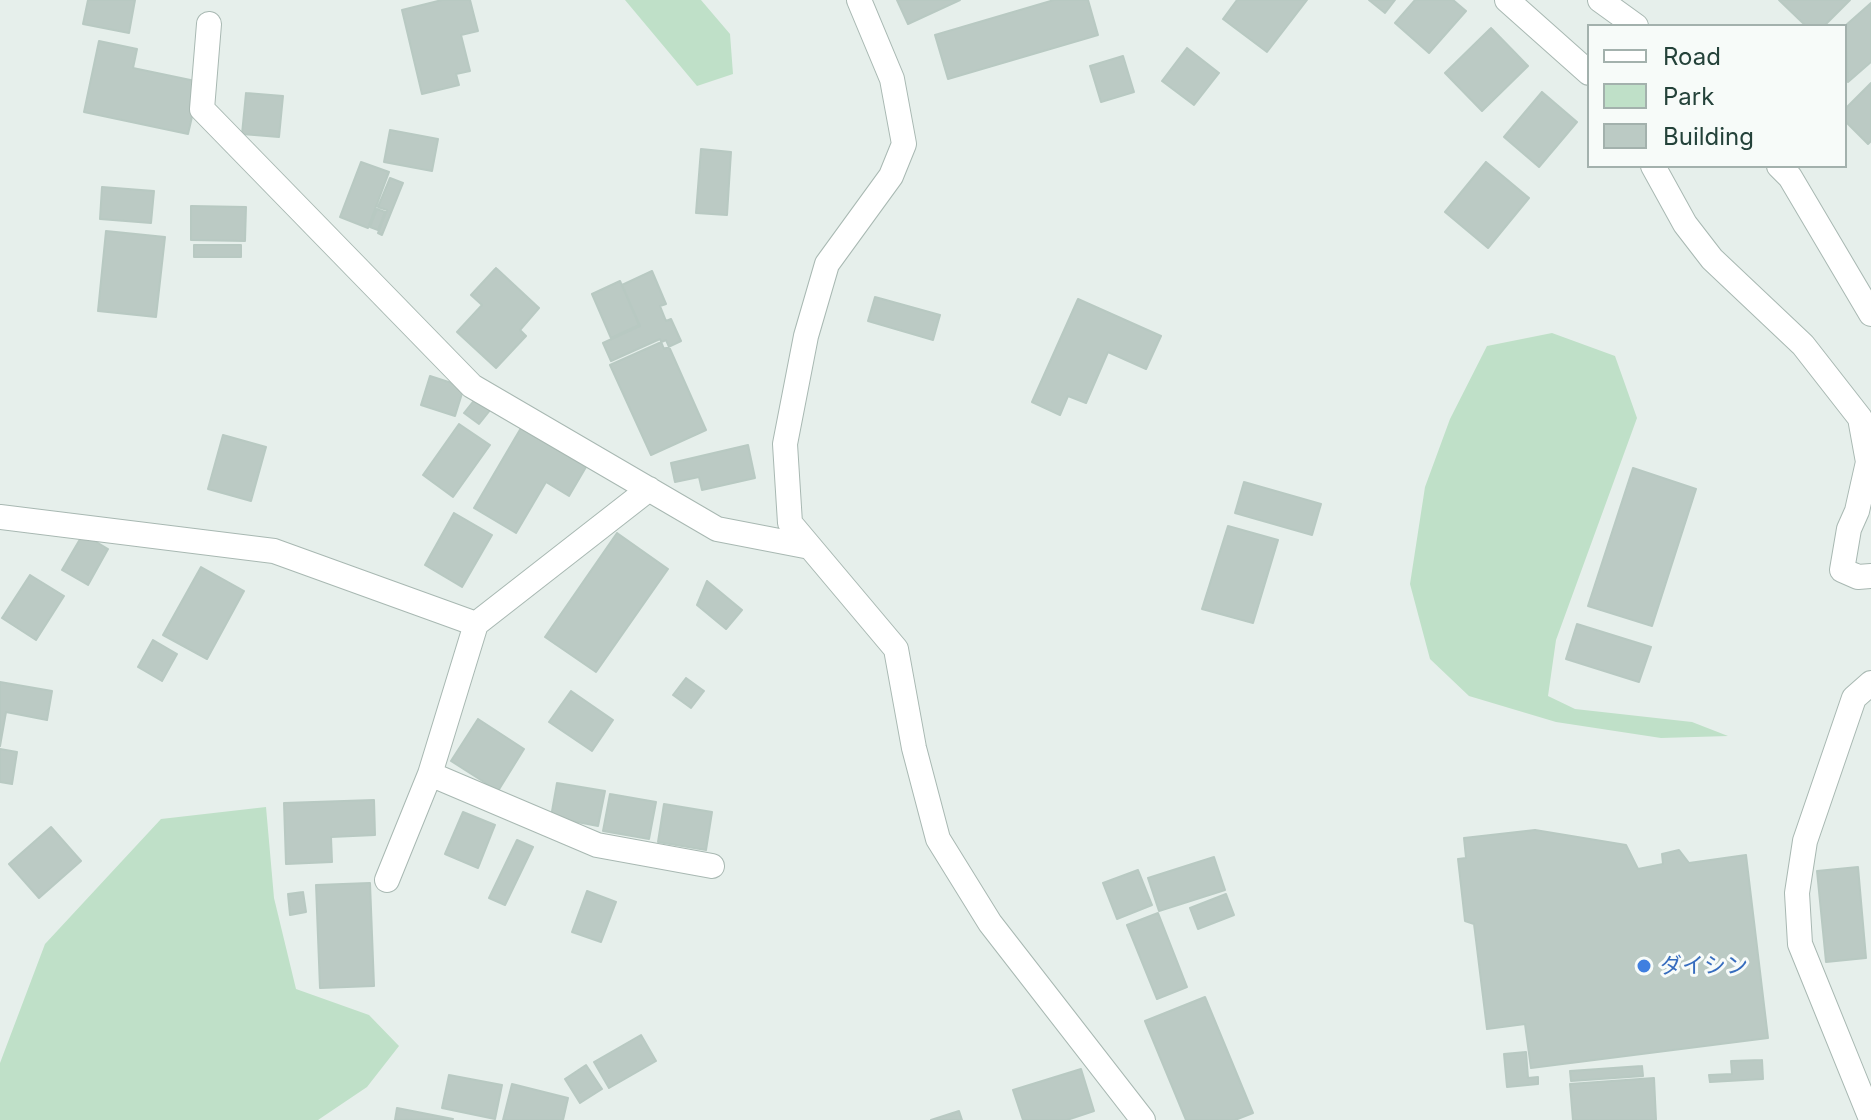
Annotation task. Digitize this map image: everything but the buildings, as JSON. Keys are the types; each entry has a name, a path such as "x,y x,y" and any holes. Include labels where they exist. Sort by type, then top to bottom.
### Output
{"street":[{"path":"859,0 892,79 904,144 891,176 827,264 806,336 785,444 790,523 896,649 914,748 938,839 990,923 1143,1120"},
{"path":"1507,0 1587,71"},
{"path":"1600,0 1633,24"},
{"path":"209,24 202,109 472,386 717,529 810,547"},
{"path":"1654,168 1685,224 1712,259 1803,345 1860,418 1868,462 1857,511 1849,529 1842,570 1858,577 1871,576"},
{"path":"1781,168 1790,177 1871,314"},
{"path":"387,880 430,774 476,624 649,489"},
{"path":"0,517 274,551 476,624"},
{"path":"1871,683 1854,698 1805,841 1797,893 1800,944 1871,1119"},
{"path":"430,774 597,845 712,866"}],"green space":[{"path":"625,0 701,0 730,34 733,74 697,86"},
{"path":"1552,333 1615,356 1637,418 1556,640 1548,696 1575,709 1692,722 1728,736 1661,738 1556,722 1469,696 1430,659 1410,584 1425,487 1450,419 1487,346"},
{"path":"266,807 274,898 296,989 369,1015 399,1046 367,1087 318,1120 0,1120 0,1063 45,944 161,819"}],"place":[{"name":"ダイシン","path":"1644,966"}]}
